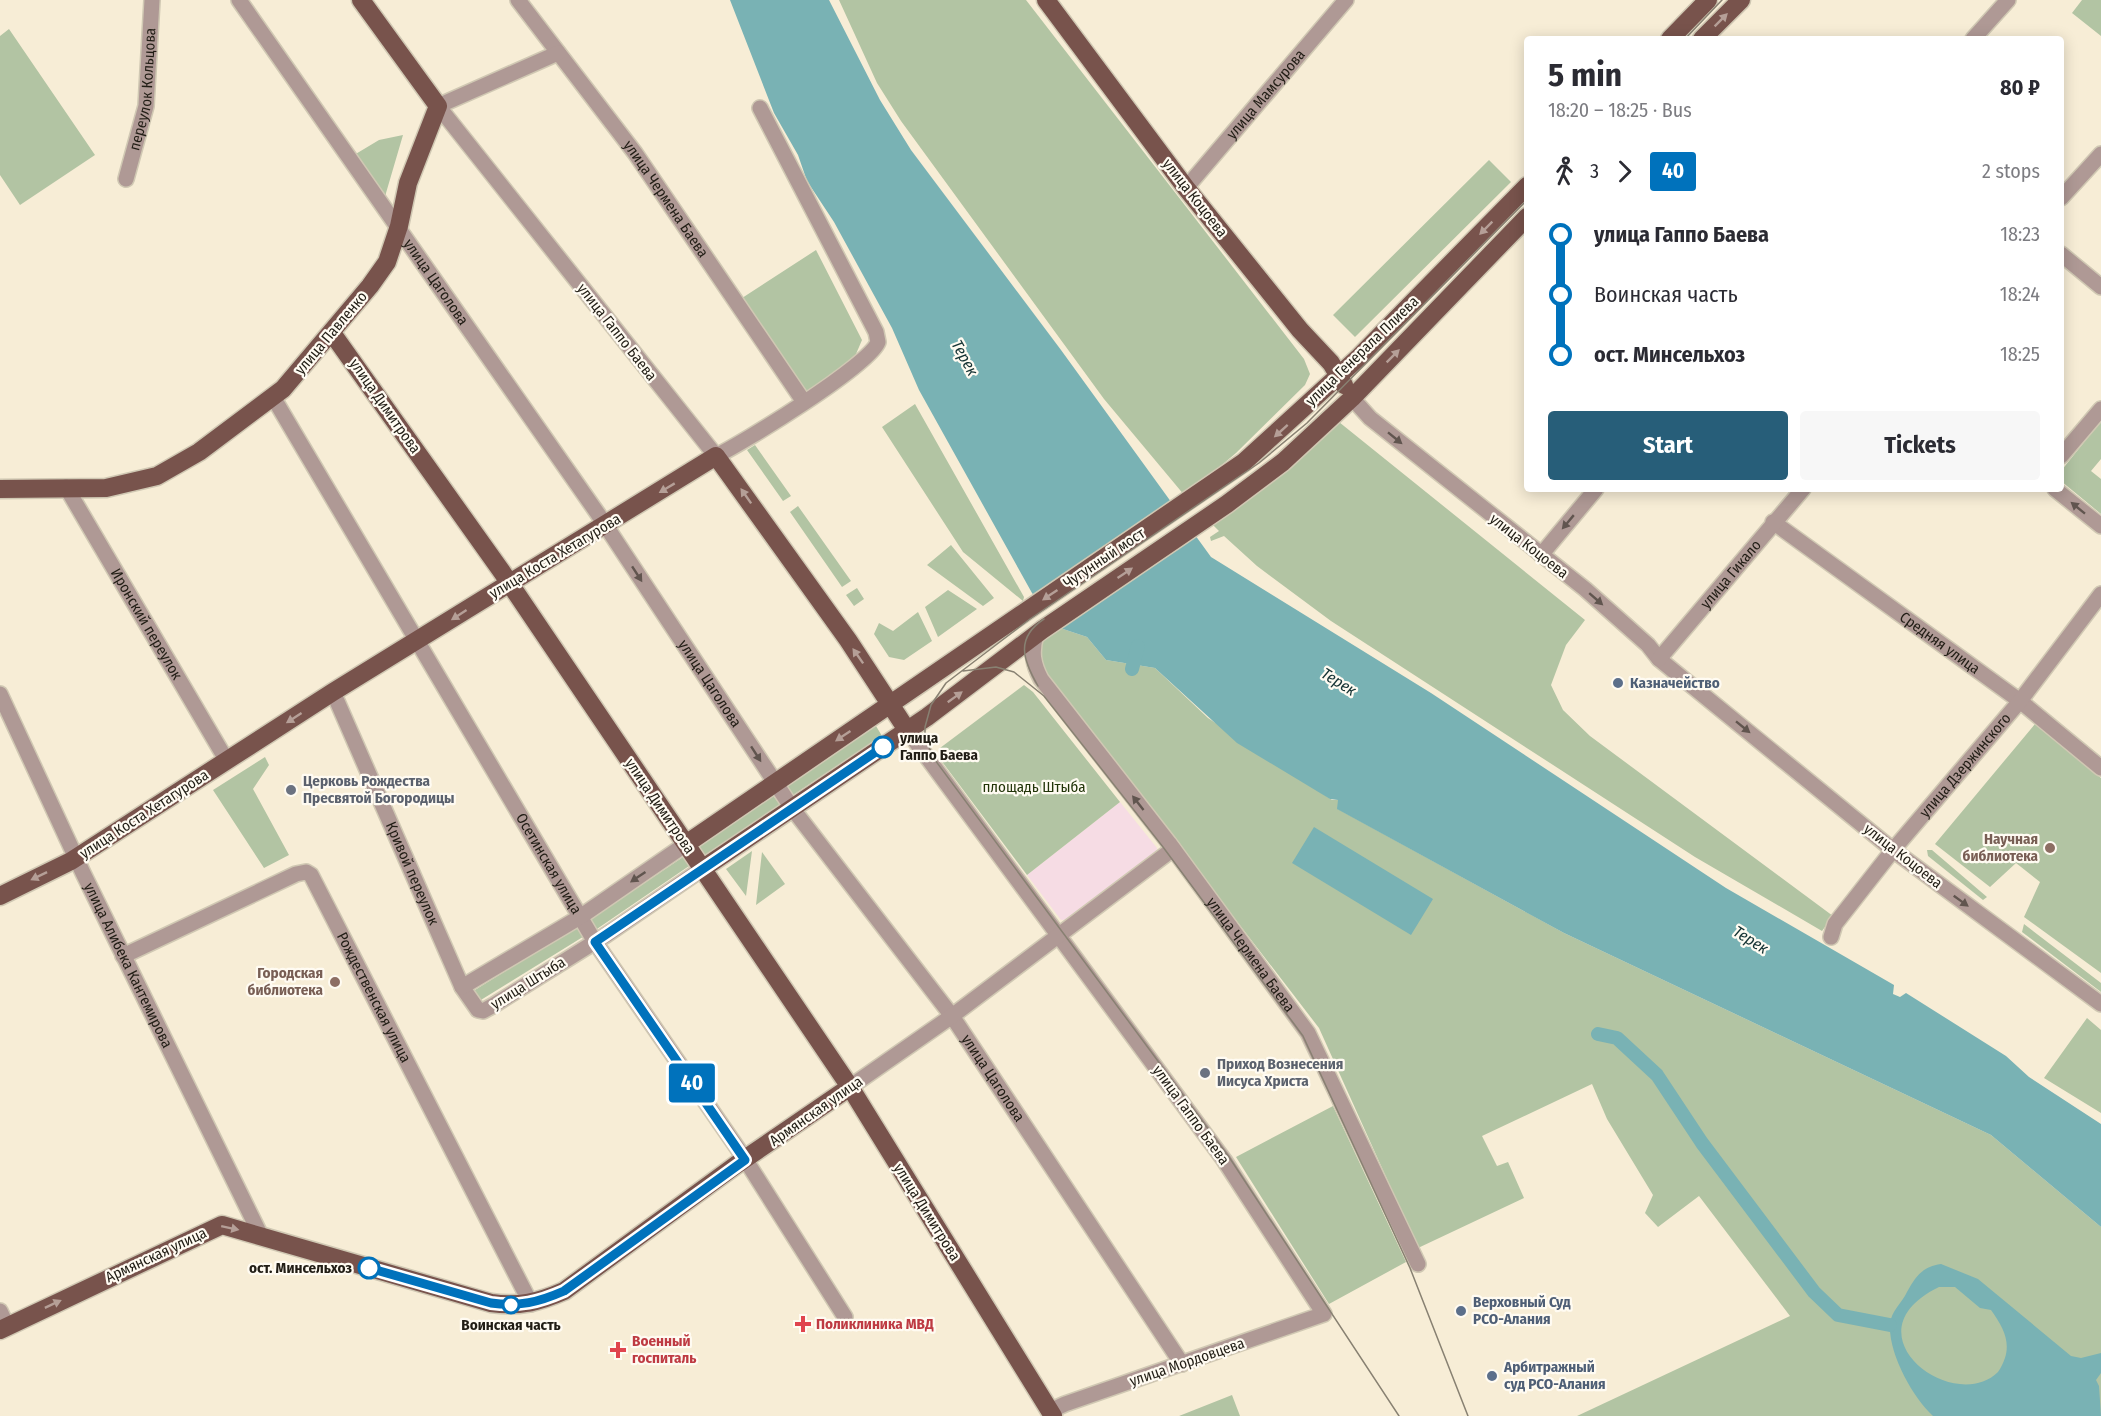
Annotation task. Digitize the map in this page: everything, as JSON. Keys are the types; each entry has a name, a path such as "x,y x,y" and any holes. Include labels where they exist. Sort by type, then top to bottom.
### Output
{"main road":[{"name":"улица Гаппо Баева","path":"361,0 438,106"},
{"name":"улица Коцоева","path":"1046,0 1186,188 1300,330 1331,363 1352,398"},
{"path":"1673,36 1708,0"},
{"path":"1705,36 1741,0"},
{"name":"улица Павленко","path":"0,489 106,488 157,476 199,452 273,397 332,333 387,262 399,226 408,183 438,106"},
{"name":"улица Генерала Плиева","path":"1185,502 1244,462 1338,376 1524,189"},
{"name":"улица Генерала Плиева","path":"1201,521 1283,462 1352,398 1524,220"},
{"name":"улица Димитрова","path":"332,333 508,583 850,1087 1052,1414"},
{"name":"улица Гаппо Баева","path":"716,456 892,704 907,730"},
{"name":"улица Коста Хетагурова","path":"0,896 76,857 333,692 716,456"},
{"name":"Чугунный мост","path":"892,704 1185,502"},
{"name":"Чугунный мост","path":"907,730 996,667 1039,632 1201,521"},
{"name":"улица Штыба","path":"686,844 892,704"},
{"name":"улица Штыба","path":"702,870 907,730"},
{"name":"Армянская улица","path":"2,1322 222,1225 491,1303 508,1306 531,1304 564,1291 850,1087"}],"street":[{"name":"переулок Кольцова","path":"126,179 146,106 152,0"},
{"name":"улица Цаголова","path":"239,0 399,226 604,525 792,808 952,1017 1182,1364"},
{"name":"улица Чермена Баева","path":"518,0 635,153 804,402"},
{"name":"улица Мамсурова","path":"1186,188 1346,0"},
{"path":"1976,36 2008,0"},
{"path":"438,106 558,53"},
{"name":"улица Гаппо Баева","path":"438,106 716,456"},
{"name":"улица Коста Хетагурова","path":"716,456 804,402 868,357 878,342 876,332 760,108"},
{"path":"2064,195 2101,154"},
{"path":"2064,256 2101,287"},
{"name":"Осетинская улица","path":"273,397 595,942 745,1160 846,1317"},
{"name":"улица Коцоева","path":"1352,398 1370,418 1585,589 1648,645 1659,659 1893,850 2101,1004"},
{"path":"2064,452 2101,409"},
{"name":"Иронский переулок","path":"66,487 227,761"},
{"path":"1541,555 1594,492"},
{"name":"улица Гикало","path":"1659,659 1800,492"},
{"path":"2059,492 2101,526"},
{"name":"Средняя улица","path":"1773,522 2019,701 2101,768"},
{"name":"улица Дзержинского","path":"1831,937 1835,924 1893,850 2019,701 2101,594"},
{"name":"улица Чермена Баева","path":"1039,632 1032,647 1034,664 1038,673 1173,849 1308,1033 1418,1264"},
{"name":"Кривой переулок","path":"333,692 462,987"},
{"name":"улица Алибека Кантемирова","path":"0,694 123,956 261,1236"},
{"name":"улица Гаппо Баева","path":"907,730 1224,1160 1324,1314"},
{"name":"улица Штыба","path":"686,844 580,917 462,987 478,1010 483,1011 595,942 702,870"},
{"name":"Армянская улица","path":"850,1087 952,1017 1173,849"},
{"name":"Рождественская улица","path":"123,956 296,874 306,872 311,875 531,1304"},
{"name":"улица Мордовцева","path":"1052,1414 1065,1404 1324,1314"}],"shaded area":[{"path":"1120,802 1157,848 1156,858 1072,919 1061,920 1027,875"}],"green space":[{"path":"839,0 1026,0 1304,359 1310,374 1305,385 1236,453 1185,496 1104,399 901,121 877,83"},
{"path":"2082,0 2101,0 2101,36 2072,13"},
{"path":"9,29 95,155 20,205 0,175 0,36"},
{"path":"403,135 386,193 385,207 354,155 379,140"},
{"path":"1489,160 1511,182 1355,337 1333,315"},
{"path":"816,250 862,340 853,361 805,395 739,300"},
{"path":"915,404 1024,597 1023,601 963,552 882,427"},
{"path":"2101,421 2101,459 2091,471 2101,479 2101,514 2064,483 2064,467"},
{"path":"1339,422 1585,620 1566,645 1551,685 1563,710 1590,736 1833,916 1822,931 1695,857 1331,621 1257,566 1224,536 1211,541 1210,537 1219,531 1210,522 1265,488"},
{"path":"755,445 791,496 783,501 747,450"},
{"path":"798,506 851,581 842,587 790,512"},
{"path":"951,545 994,598 983,606 927,565"},
{"path":"857,588 864,599 854,606 846,595"},
{"path":"948,590 977,609 938,637 925,607"},
{"path":"918,612 932,641 904,660 889,657 874,634 879,623 893,631"},
{"path":"1060,628 1087,637 1106,660 1155,668 1208,718 1332,800 1338,800 1338,809 1564,933 1991,1135 2101,1227 2101,1416 1577,1416 1790,1316 1699,1196 1658,1227 1645,1213 1653,1195 1607,1119 1592,1084 1482,1136 1497,1166 1508,1162 1524,1198 1418,1248 1319,1028 1051,680 1041,663 1038,643"},
{"name":"площадь Штыба","path":"1024,685 1033,692 1120,802 1027,875 940,759 940,748"},
{"path":"2035,724 2101,778 2101,973 2024,917 2040,882 2016,863 1990,887 1935,844"},
{"path":"876,726 882,736 790,797 783,788"},
{"path":"265,757 269,765 253,789 289,855 264,868 213,790"},
{"path":"772,794 780,805 699,859 691,849"},
{"path":"1927,850 1932,850 1987,897 1983,900 1928,856"},
{"path":"752,851 746,896 726,869"},
{"path":"762,852 785,884 756,905"},
{"path":"683,857 689,866 594,931 588,921"},
{"path":"2024,924 2101,983 2101,992 2022,932"},
{"path":"580,925 586,935 476,1003 470,993"},
{"path":"2087,1018 2101,1030 2101,1113 2044,1078"},
{"path":"1333,1106 1406,1262 1329,1304 1236,1157"},
{"path":"1232,1395 1240,1416 1179,1416"}],"water":[{"name":"Терек","path":"730,0 829,0 880,100 911,150 1061,350 1211,557 1431,693 1726,888 1894,985 1893,994 1900,997 1906,993 2006,1056 2029,1077 2101,1124 2101,1227 1991,1135 1564,933 1337,809 1338,800 1330,799 1237,743 1155,668 1106,660 1087,637 1060,628 1032,593 919,390 892,328 834,222 807,181 798,155 774,113"},
{"path":"1314,827 1433,899 1411,935 1292,863"},
{"path":"1941,1264 1978,1279 2071,1356 2081,1358 2101,1353 2101,1373 2096,1380 2099,1386 2101,1416 1933,1416 1910,1387 1903,1374 1893,1348 1890,1324 1894,1311 1910,1286 1924,1270","holes":["1939,1287 1955,1287 1980,1308 1991,1310 2001,1325 2006,1340 2006,1355 1998,1372 1979,1383 1956,1384 1935,1377 1916,1363 1904,1346 1902,1326 1912,1306"]}],"pier":[{"path":"1174,502 1197,534 1057,629 1031,597"}],"waterway":[{"path":"1132,669 1138,646"},
{"path":"1598,1034 1617,1038 1657,1075 1702,1143 1814,1292 1838,1315 1890,1325"}],"tram line":[{"path":"1688,36 1722,0"},
{"path":"1399,1416 1229,1157 935,760 925,739 925,727 931,705 946,683 1030,619 1259,463 1307,423 1524,203"},
{"path":"1038,686 1024,650 1029,634 1044,619"},
{"path":"963,671 996,667 1014,672 1044,696 1163,847 1303,1036 1410,1268 1468,1416"}],"bus line":[{"name":"40","path":"369,1268 491,1303 508,1306 543,1301 564,1291 745,1160 595,942 883,747"}],"place":[{"name":"Казначейство","path":"1618,683"},
{"name":"улица Гаппо Баева","path":"883,747"},
{"name":"Церковь Рождества Пресвятой Богородицы","path":"291,790"},
{"name":"Научная библиотека","path":"2050,848"},
{"name":"Городская библиотека","path":"335,982"},
{"name":"Приход Вознесения Иисуса Христа","path":"1205,1073"},
{"name":"ост. Минсельхоз","path":"369,1268"},
{"name":"Воинская часть","path":"511,1305"},
{"name":"Верховный Суд РСО-Алания","path":"1461,1311"},
{"name":"Поликлиника МВД","path":"803,1324"},
{"name":"Военный госпиталь","path":"618,1350"},
{"name":"Арбитражный суд РСО-Алания","path":"1492,1376"}]}
